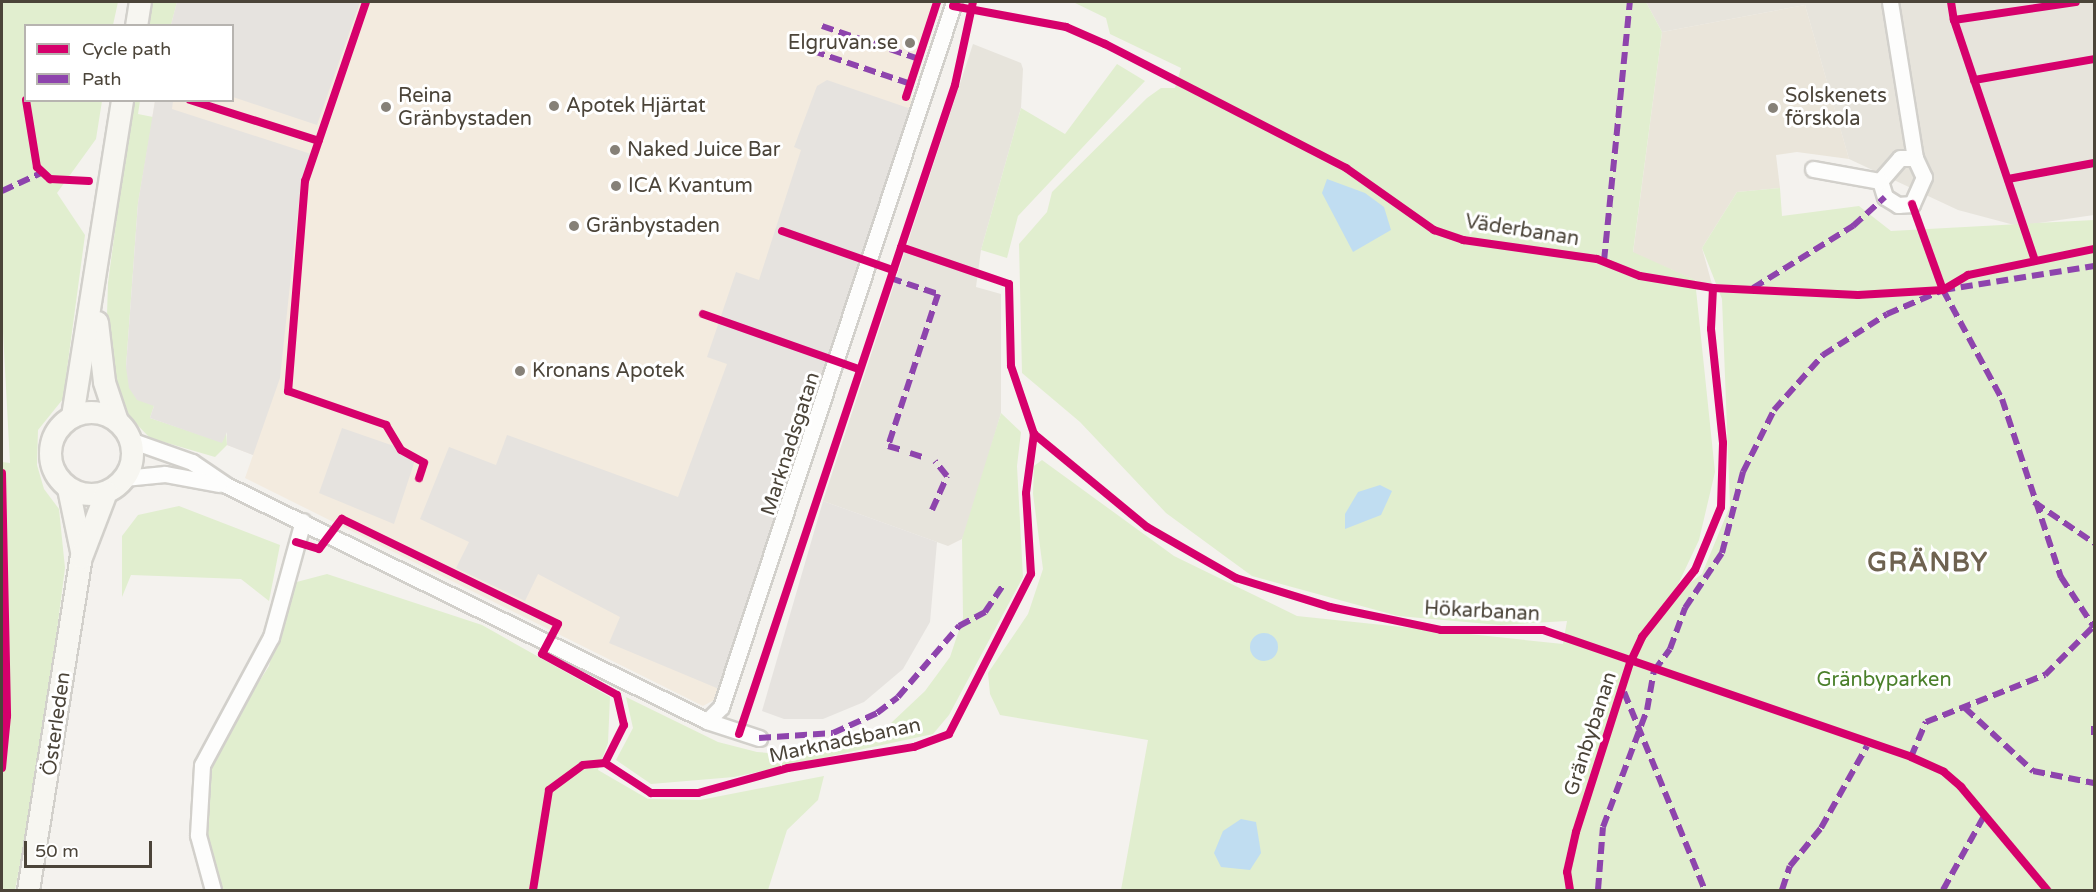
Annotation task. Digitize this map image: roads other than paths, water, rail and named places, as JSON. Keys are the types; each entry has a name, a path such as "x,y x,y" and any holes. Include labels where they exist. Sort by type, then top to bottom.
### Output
{"main road":[{"path":"136,24 140,2"},
{"path":"72,416 122,102"},
{"path":"106,209 97,318 105,382 117,421 130,440 132,460 124,478 106,492 86,495 68,488 55,474 50,446 58,428 72,416 95,412 117,421"},
{"name":"Österleden","path":"68,488 81,557"},
{"name":"Österleden","path":"28,891 81,557 106,492"}],"street":[{"name":"Marknadsgatan","path":"707,721 721,707 954,2"},
{"path":"1880,181 1884,197 1898,205 1912,204 1924,177 1915,158 1890,2"},
{"path":"1880,181 1900,158 1915,158"},
{"path":"1813,169 1880,181"},
{"path":"130,440 192,462 226,485 707,721 759,738"},
{"path":"124,478 165,474 226,485"},
{"path":"213,891 198,835 202,765 271,638 303,521"}],"water":[{"path":"1327,179 1365,193 1384,207 1391,230 1353,252 1322,193"},
{"path":"1380,485 1392,491 1381,515 1345,529 1345,514 1358,492"},
{"path":"1264,633 1274,637 1278,647 1274,657 1264,661 1254,657 1250,647 1254,637"},
{"path":"1241,819 1256,822 1261,853 1250,870 1221,867 1214,853 1223,831"}],"place":[{"name":"Elgruvan.se","path":"910,43"},
{"name":"Apotek Hjärtat","path":"554,106"},
{"name":"Reina Gränbystaden","path":"386,107"},
{"name":"Solskenets förskola","path":"1773,108"},
{"name":"Naked Juice Bar","path":"615,150"},
{"name":"ICA Kvantum","path":"616,186"},
{"name":"Gränbystaden","path":"574,226"},
{"name":"Kronans Apotek","path":"520,371"}],"district":[{"name":"GRÄNBY","path":"1928,563"}],"park label":[{"name":"Gränbyparken","path":"1884,680"}]}
